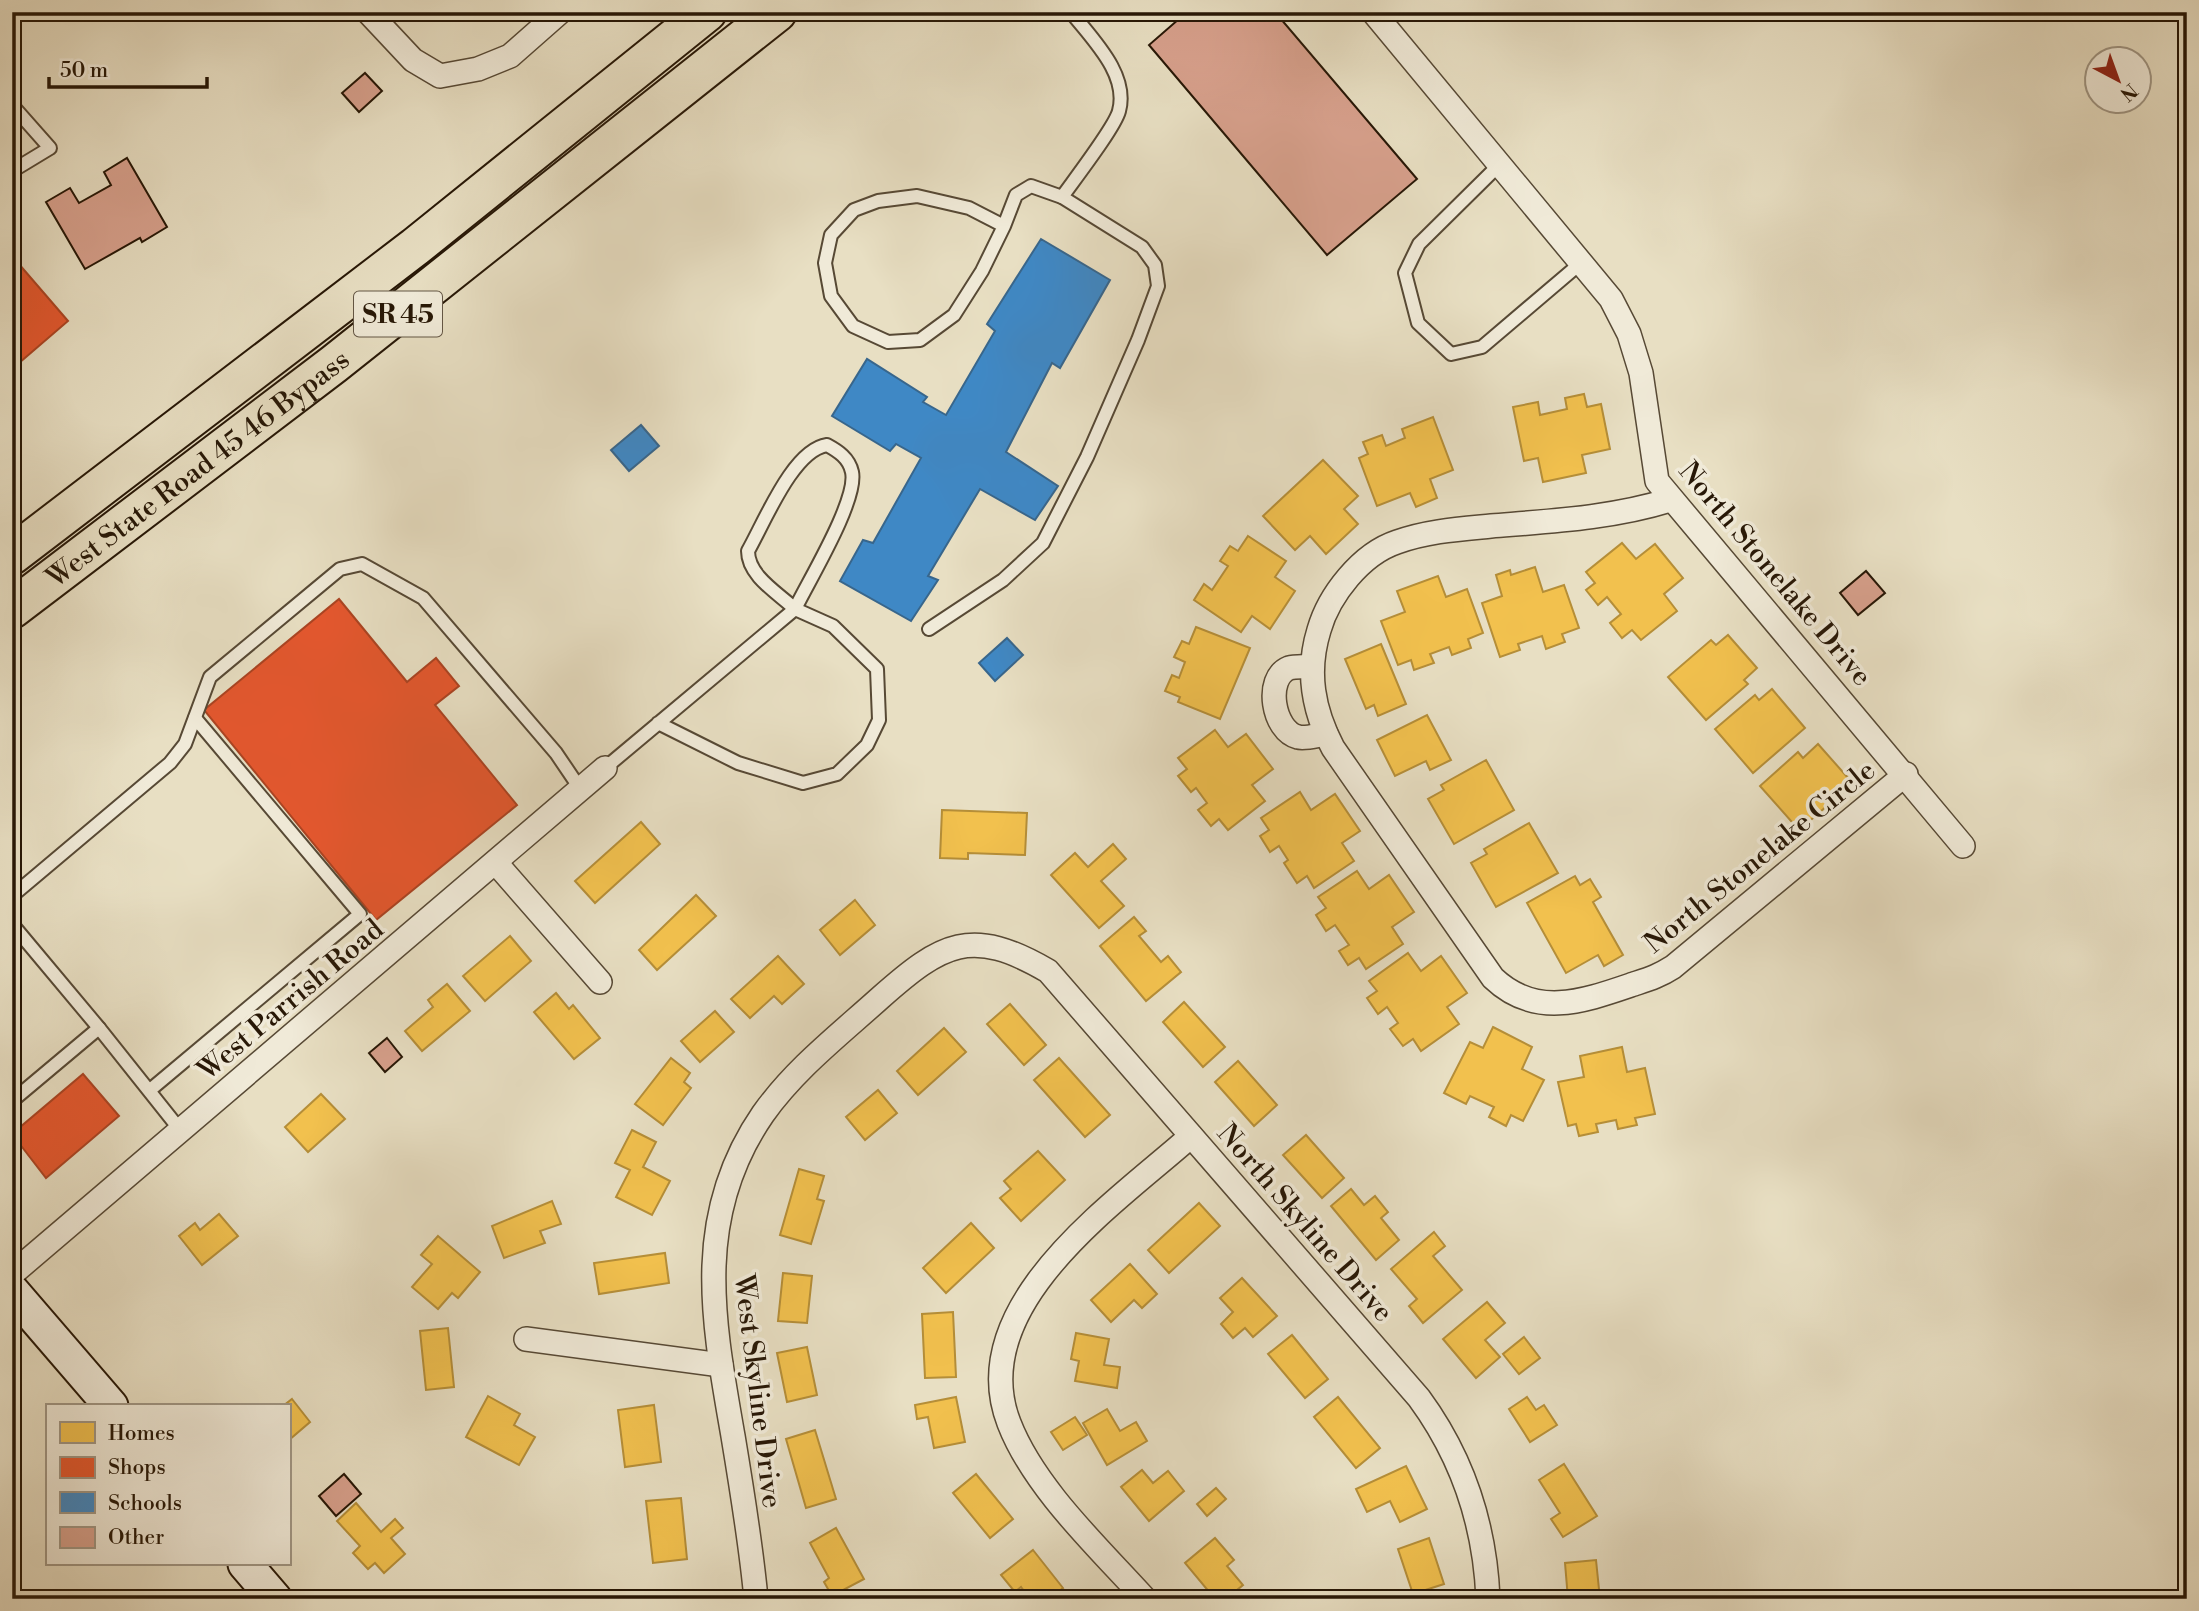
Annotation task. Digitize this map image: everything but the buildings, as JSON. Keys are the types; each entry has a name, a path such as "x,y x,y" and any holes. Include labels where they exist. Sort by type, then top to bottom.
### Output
{"highway":[{"name":"West State Road 45 46 Bypass","path":"12,555 341,305 707,12"},
{"name":"West State Road 45 46 Bypass","path":"12,609 334,364 777,12"},
{"path":"603,152 606,123 628,76"}],"street":[{"path":"368,12 413,60 440,76 478,69 510,56 560,12"},
{"name":"North Stonelake Drive","path":"1373,12 1611,299 1629,334 1641,373 1654,471 1657,481 1670,500 1906,774 1964,846"},
{"name":"North Stonelake Circle","path":"1670,500 1638,510 1435,532 1395,542 1360,566 1341,586 1323,617 1312,667 1313,698 1326,734 1482,965 1506,990 1541,1004 1593,999 1653,980 1673,967 1906,774"},
{"path":"1312,667 1291,667 1281,674 1273,688 1285,730 1298,738 1326,734"},
{"name":"West Parrish Road","path":"12,1275 496,863 579,787 605,768"},
{"path":"496,863 600,982"},
{"name":"North Skyline Drive","path":"990,945 1019,954 1048,971 1378,1349 1436,1422 1458,1459 1470,1491 1481,1535 1488,1599"},
{"name":"West Skyline Drive","path":"756,1599 720,1365 712,1282 716,1230 735,1162 763,1115 813,1057 917,967 947,949 990,945"},
{"path":"1145,1599 1073,1518 1030,1462 1008,1420 1002,1369 1016,1315 1044,1271 1083,1232 1191,1136"},
{"path":"12,1291 109,1404"},
{"path":"526,1339 720,1365"},
{"path":"247,1566 275,1599"}],"lane":[{"path":"1062,197 1119,113 1120,96 1116,75 1105,55 1071,12"},
{"path":"12,105 50,148 12,172"},
{"path":"1500,164 1419,244 1405,273 1418,323 1451,354 1482,347 1582,262"},
{"path":"929,629 1003,580 1043,543 1087,457 1138,340 1158,286 1155,265 1142,247 1062,197 1031,186 1016,195 1004,226 982,271 954,315 920,340 888,342 853,326 831,296 825,263 831,234 854,210 878,201 917,196 968,208 1004,226"},
{"path":"605,768 658,723 795,609 851,496 852,472 842,454 827,445 814,447 800,458 748,551 748,562 755,573 795,609 833,626 877,669 879,720 867,745 837,774 803,783 738,763 658,723"},
{"path":"12,896 170,763 185,744 210,677 340,569 362,564 423,598 556,753 579,787"},
{"path":"150,1090 360,914 195,718"},
{"path":"12,924 181,1131"},
{"path":"12,1101 99,1028"}]}
